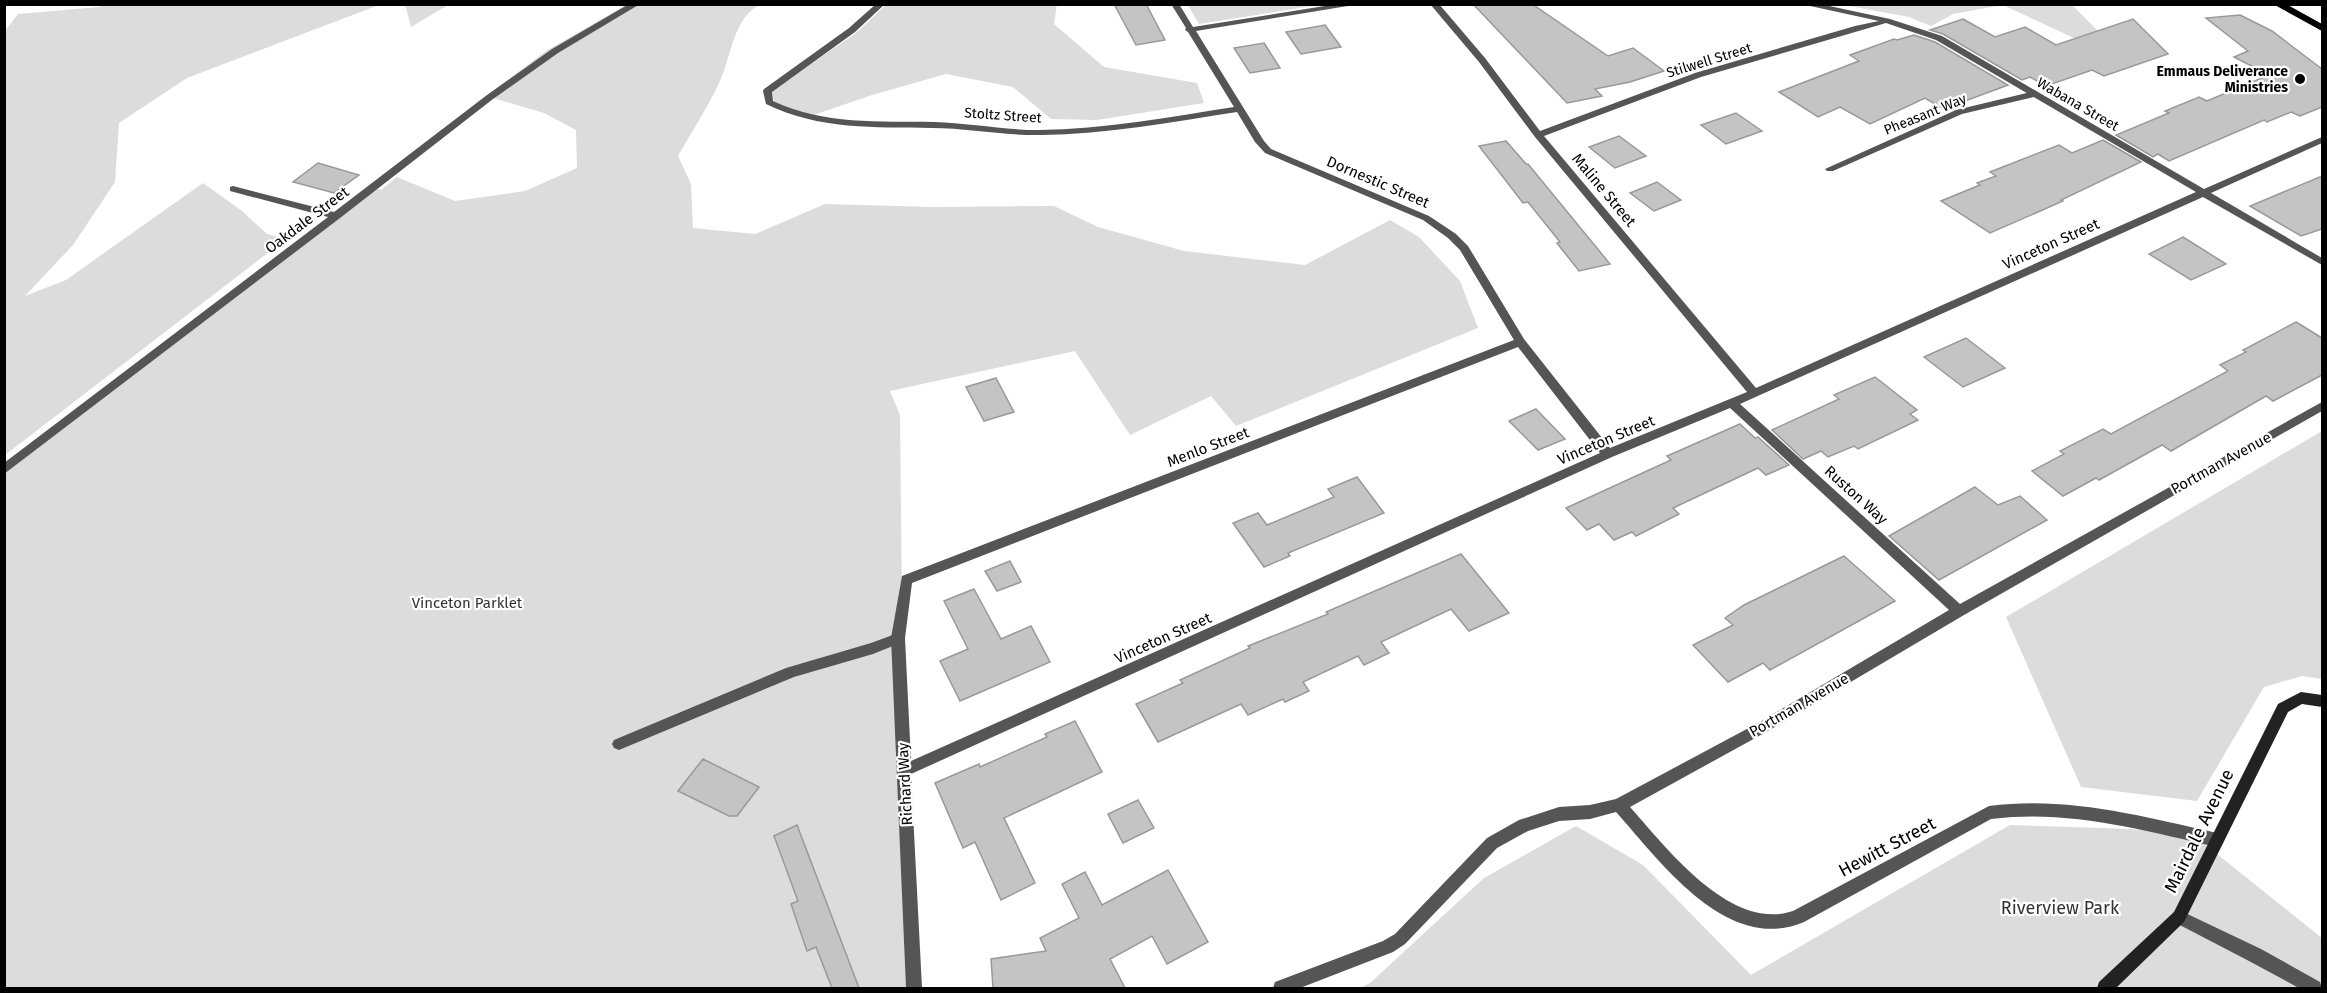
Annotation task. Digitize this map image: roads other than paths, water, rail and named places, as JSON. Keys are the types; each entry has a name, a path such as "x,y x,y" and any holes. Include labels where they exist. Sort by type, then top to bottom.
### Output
{"main road":[{"path":"2278,4 2322,28"}],"street":[{"name":"Oakdale Street","path":"4,470 527,71 555,51 636,4"},
{"name":"Stoltz Street","path":"881,4 852,30 767,91 768,102 810,118 878,124 966,126 1010,132 1052,132 1145,123 1239,109"},
{"name":"Dornestic Street","path":"1175,4 1260,142 1273,154 1411,211 1452,236 1464,248 1520,342 1608,454"},
{"path":"1189,30 1356,4"},
{"name":"Maline Street","path":"1434,4 1482,60 1538,135 1754,393"},
{"name":"Wabana Street","path":"1805,4 1890,21 1939,38 2322,262"},
{"name":"Stilwell Street","path":"1538,135 1698,75 1858,28 1890,21"},
{"name":"Pheasant Way","path":"1830,168 1959,112 2035,94"},
{"name":"Vinceton Street","path":"904,771 1608,454 1732,403 2322,140"},
{"path":"233,189 337,216"},
{"name":"Menlo Street","path":"906,580 1520,342"},
{"name":"Ruston Way","path":"1732,403 1959,611"},
{"name":"Portman Avenue","path":"1281,988 1388,947 1400,939 1492,843 1516,830 1559,814 1590,812 1619,805 1762,727 1959,611 2322,405"},
{"name":"Richard Way","path":"906,580 898,638 914,988"},
{"path":"619,744 791,672 873,648 898,638"},
{"name":"Mairdale Avenue","path":"2105,988 2179,917 2283,708 2301,698 2322,701"},
{"name":"Hewitt Street","path":"1619,805 1695,887 1715,903 1739,915 1760,921 1783,921 1803,914 1989,813 2010,809 2080,813 2217,840"},
{"path":"2179,917 2314,988"}],"place":[{"name":"Emmaus Deliverance Ministries","path":"2300,79"}],"park label":[{"name":"Vinceton Parklet","path":"467,603"},
{"name":"Riverview Park","path":"2060,908"}]}
